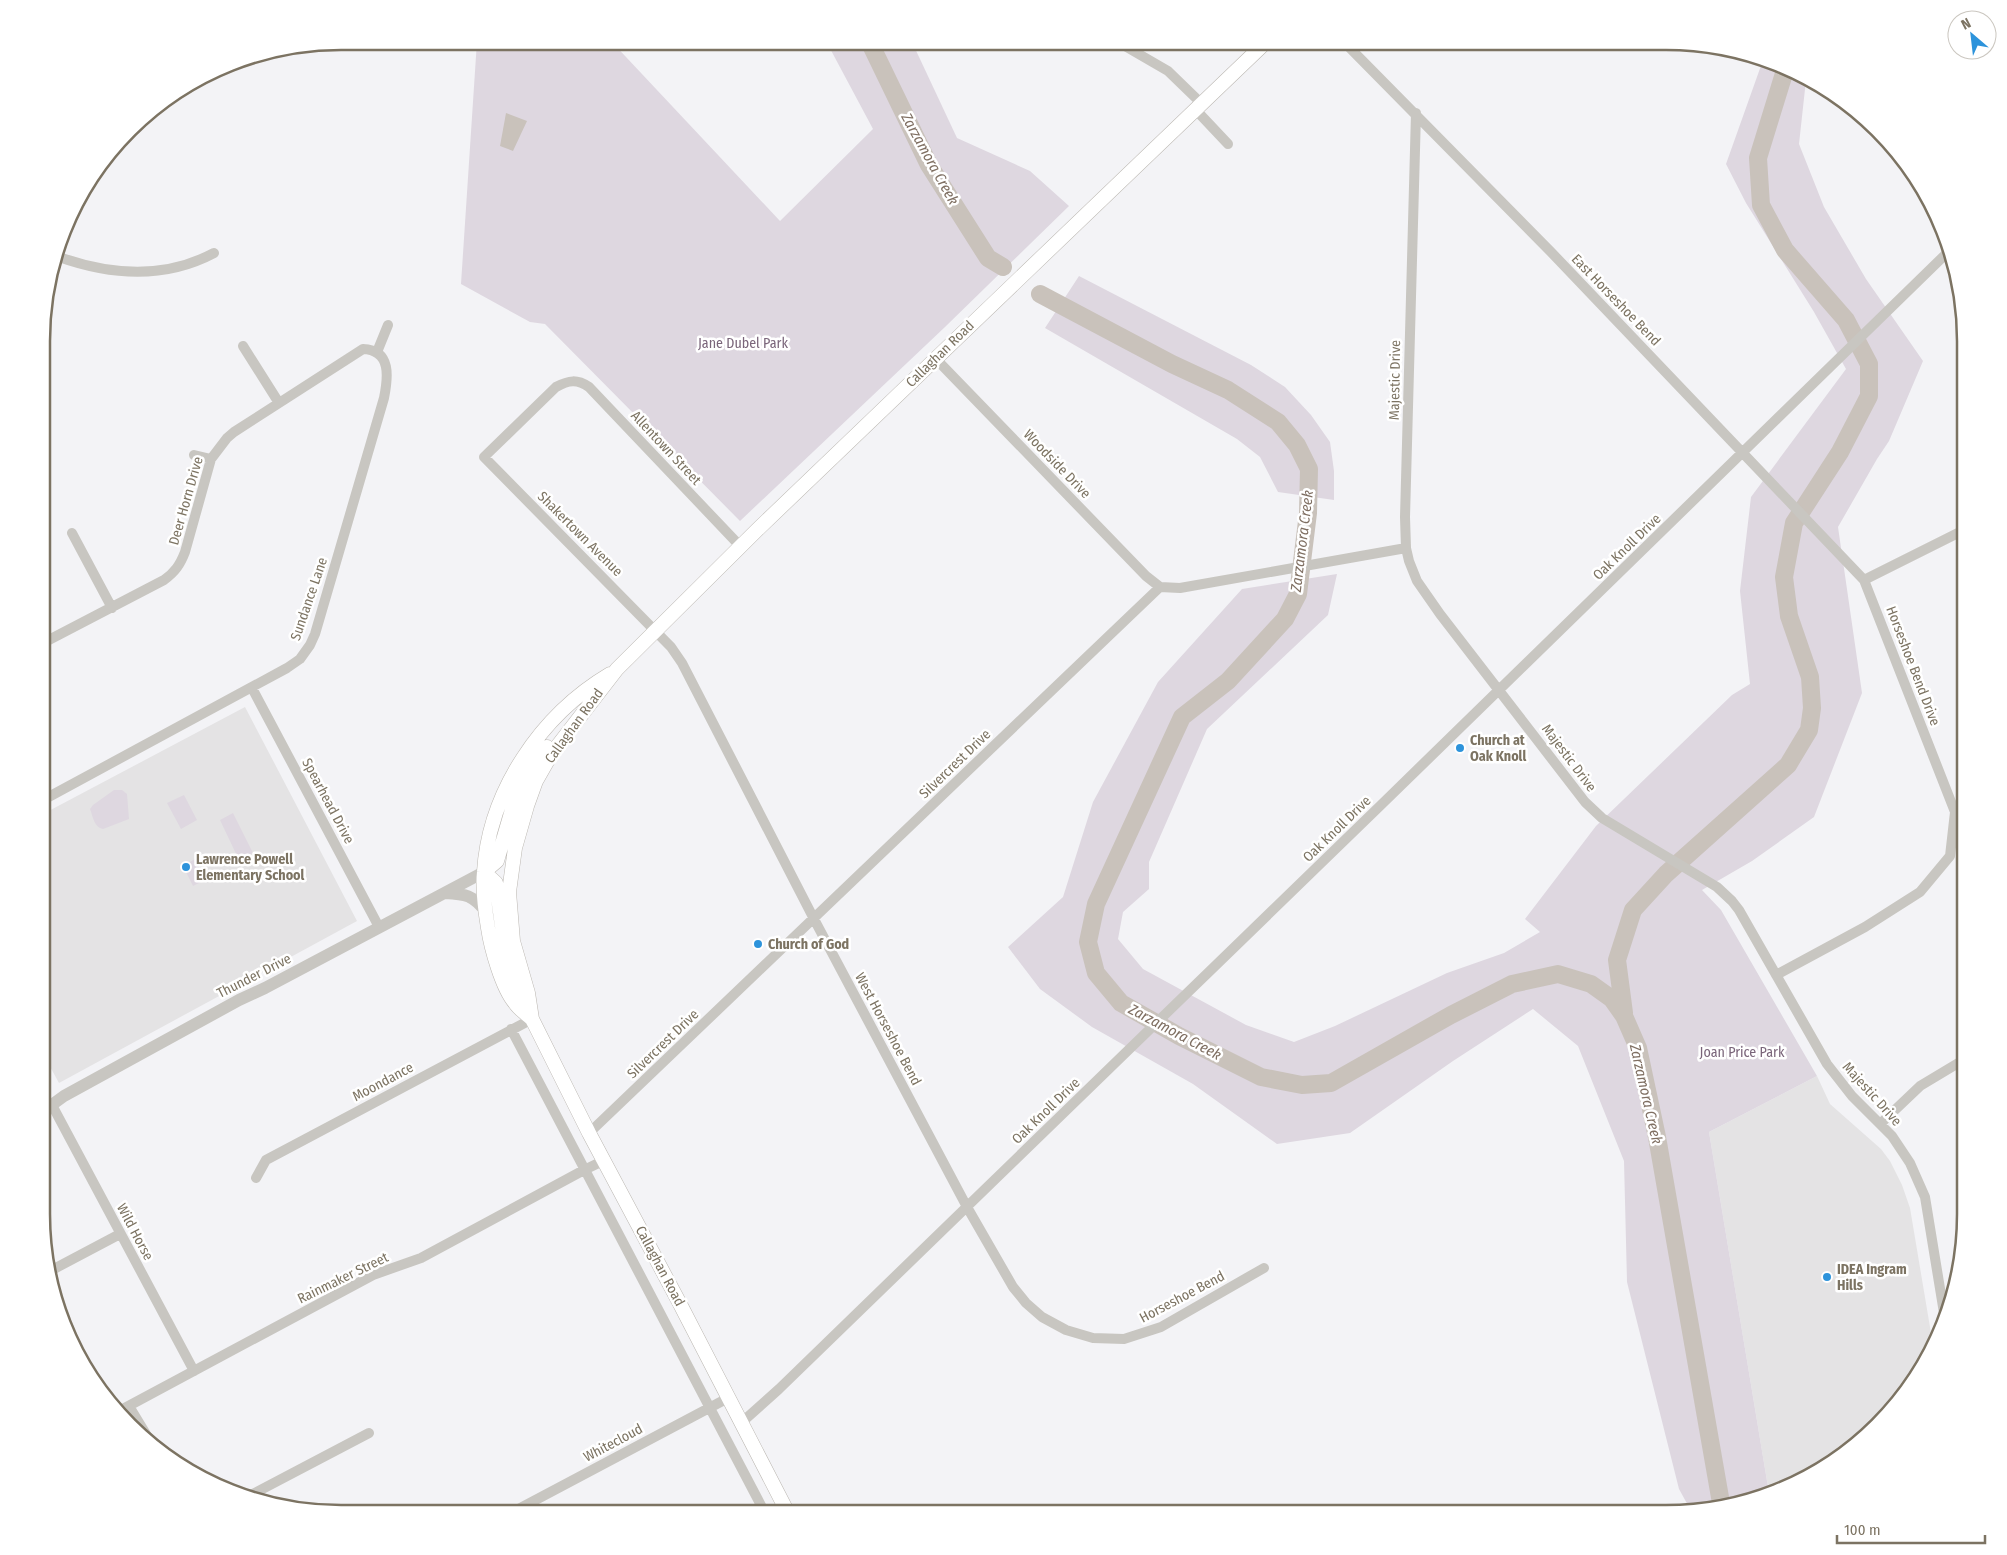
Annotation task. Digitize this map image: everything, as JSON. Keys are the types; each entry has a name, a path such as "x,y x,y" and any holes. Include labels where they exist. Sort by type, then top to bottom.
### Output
{"main road":[{"name":"Callaghan Road","path":"784,1505 605,1160 589,1133 531,1013 528,993 514,941 510,875 515,848 527,806 536,781 557,746 617,669 741,547 1258,50"},
{"name":"Callaghan Road","path":"531,1013 514,1003 503,979 490,938 486,912 484,872 490,834 496,812 509,780 521,760 546,729 588,686 617,669"},
{"path":"531,1013 521,997 508,962 501,926 496,883 484,872 497,861 514,802 531,769 569,718 597,695"}],"street":[{"path":"1132,50 1168,71 1228,144"},
{"name":"East Horseshoe Bend","path":"1352,50 1416,113 1864,580"},
{"name":"Majestic Drive","path":"1416,113 1406,548 1417,581 1585,802 1602,818 1717,887 1732,901 1838,1081 1880,1124 1902,1150 1918,1180 1925,1197 1943,1305"},
{"path":"62,258 103,269 138,272 178,267 198,261 214,253"},
{"name":"Oak Knoll Drive","path":"741,1423 1189,992 1743,454 1944,256"},
{"path":"377,352 388,325"},
{"path":"243,346 279,403"},
{"name":"Deer Horn Drive","path":"50,639 164,580 180,564 211,459 234,432 363,349 377,352"},
{"name":"Sundance Lane","path":"50,796 252,688 300,659 315,634 384,398 388,375 387,366 377,352"},
{"name":"Woodside Drive","path":"936,359 1146,576 1160,587"},
{"name":"Allentown Street","path":"565,382 581,381 589,387 741,547"},
{"name":"Shakertown Avenue","path":"565,382 556,387 484,457 655,631"},
{"path":"194,455 211,459"},
{"path":"72,533 112,608"},
{"path":"1864,580 1957,534"},
{"path":"1160,587 1180,588 1406,548"},
{"name":"Horseshoe Bend Drive","path":"1776,975 1865,927 1920,892 1950,856 1955,812 1864,580"},
{"name":"Silvercrest Drive","path":"589,1133 1160,587"},
{"name":"West Horseshoe Bend","path":"655,631 671,647 682,663 814,919 967,1207 1013,1287 1026,1303 1042,1317 1054,1325 1080,1335"},
{"name":"Spearhead Drive","path":"252,688 379,927"},
{"name":"Thunder Drive","path":"50,1107 70,1092 239,1000 484,872"},
{"path":"445,893 470,896 477,900 486,912"},
{"name":"Moondance","path":"256,1178 266,1160 511,1029 531,1013"},
{"name":"Callaghan Road","path":"511,1029 761,1505"},
{"path":"1880,1124 1920,1086 1957,1065"},
{"name":"Wild Horse","path":"50,1114 120,1234 194,1371"},
{"name":"Rainmaker Street","path":"125,1408 373,1275 420,1258 605,1160"},
{"path":"55,1268 120,1234"},
{"name":"Horseshoe Bend","path":"1080,1335 1092,1338 1124,1339 1145,1333 1161,1327 1264,1268"},
{"name":"Whitecloud","path":"526,1505 728,1398"},
{"path":"256,1492 368,1433"}],"shaded area":[{"path":"506,113 527,121 513,151 500,146"},
{"name":"Lawrence Powell Elementary School","path":"245,707 357,921 59,1083 50,1067 50,810"},
{"name":"IDEA Ingram Hills","path":"1817,1076 1830,1104 1881,1149 1890,1161 1902,1185 1910,1208 1931,1334 1908,1376 1872,1420 1828,1456 1795,1475 1768,1487 1709,1132"}],"green space":[{"name":"Jane Dubel Park","path":"476,50 619,50 780,221 873,129 831,50 916,50 957,138 1030,171 1069,206 945,327 740,521 545,324 530,322 461,284"},
{"name":"Joan Price Park","path":"1761,65 1805,86 1799,144 1824,207 1866,279 1923,361 1889,441 1838,527 1862,693 1814,817 1752,861 1702,890 1721,910 1817,1076 1709,1132 1768,1487 1723,1499 1687,1504 1679,1489 1627,1282 1624,1161 1578,1046 1533,1009 1453,1061 1350,1133 1277,1144 1193,1084 1092,1027 1040,989 1008,947 1063,897 1093,802 1158,682 1242,589 1337,574 1328,615 1207,729 1149,862 1149,889 1123,912 1118,939 1143,969 1246,1025 1294,1042 1335,1026 1447,973 1504,953 1540,932 1525,919 1596,826 1732,695 1750,684 1740,591 1751,497 1846,369 1814,312 1746,203 1726,164"},
{"path":"1079,276 1251,365 1285,387 1311,415 1330,442 1334,471 1334,500 1278,492 1260,457 1237,439 1045,328"},
{"path":"114,790 122,790 127,794 129,819 103,829 96,824 90,809"},
{"path":"184,795 197,820 181,829 167,803"},
{"path":"233,813 253,853 239,860 220,820"},
{"path":"195,859 205,880 193,886 183,866"}],"waterway":[{"name":"Zarzamora Creek","path":"873,50 929,165 988,258 1003,267"},
{"path":"1624,1013 1617,960 1633,910 1666,874 1788,765 1809,730 1812,708 1810,677 1789,616 1784,577 1794,523 1840,452 1869,396 1869,364 1846,320 1785,250 1761,205 1758,158 1784,75"},
{"name":"Zarzamora Creek","path":"1040,294 1172,364 1228,390 1278,422 1297,445 1309,469 1308,513 1298,594 1285,619 1228,681 1182,717 1096,904 1088,942 1096,973 1121,1003 1179,1036 1261,1077 1302,1085 1331,1083 1451,1015 1512,984 1558,974 1591,984 1612,999 1624,1016 1638,1048 1657,1137 1720,1500"}],"place":[{"name":"Church at Oak Knoll","path":"1460,748"},
{"name":"Lawrence Powell Elementary School","path":"186,867"},
{"name":"Church of God","path":"758,944"},
{"name":"IDEA Ingram Hills","path":"1827,1277"}]}
